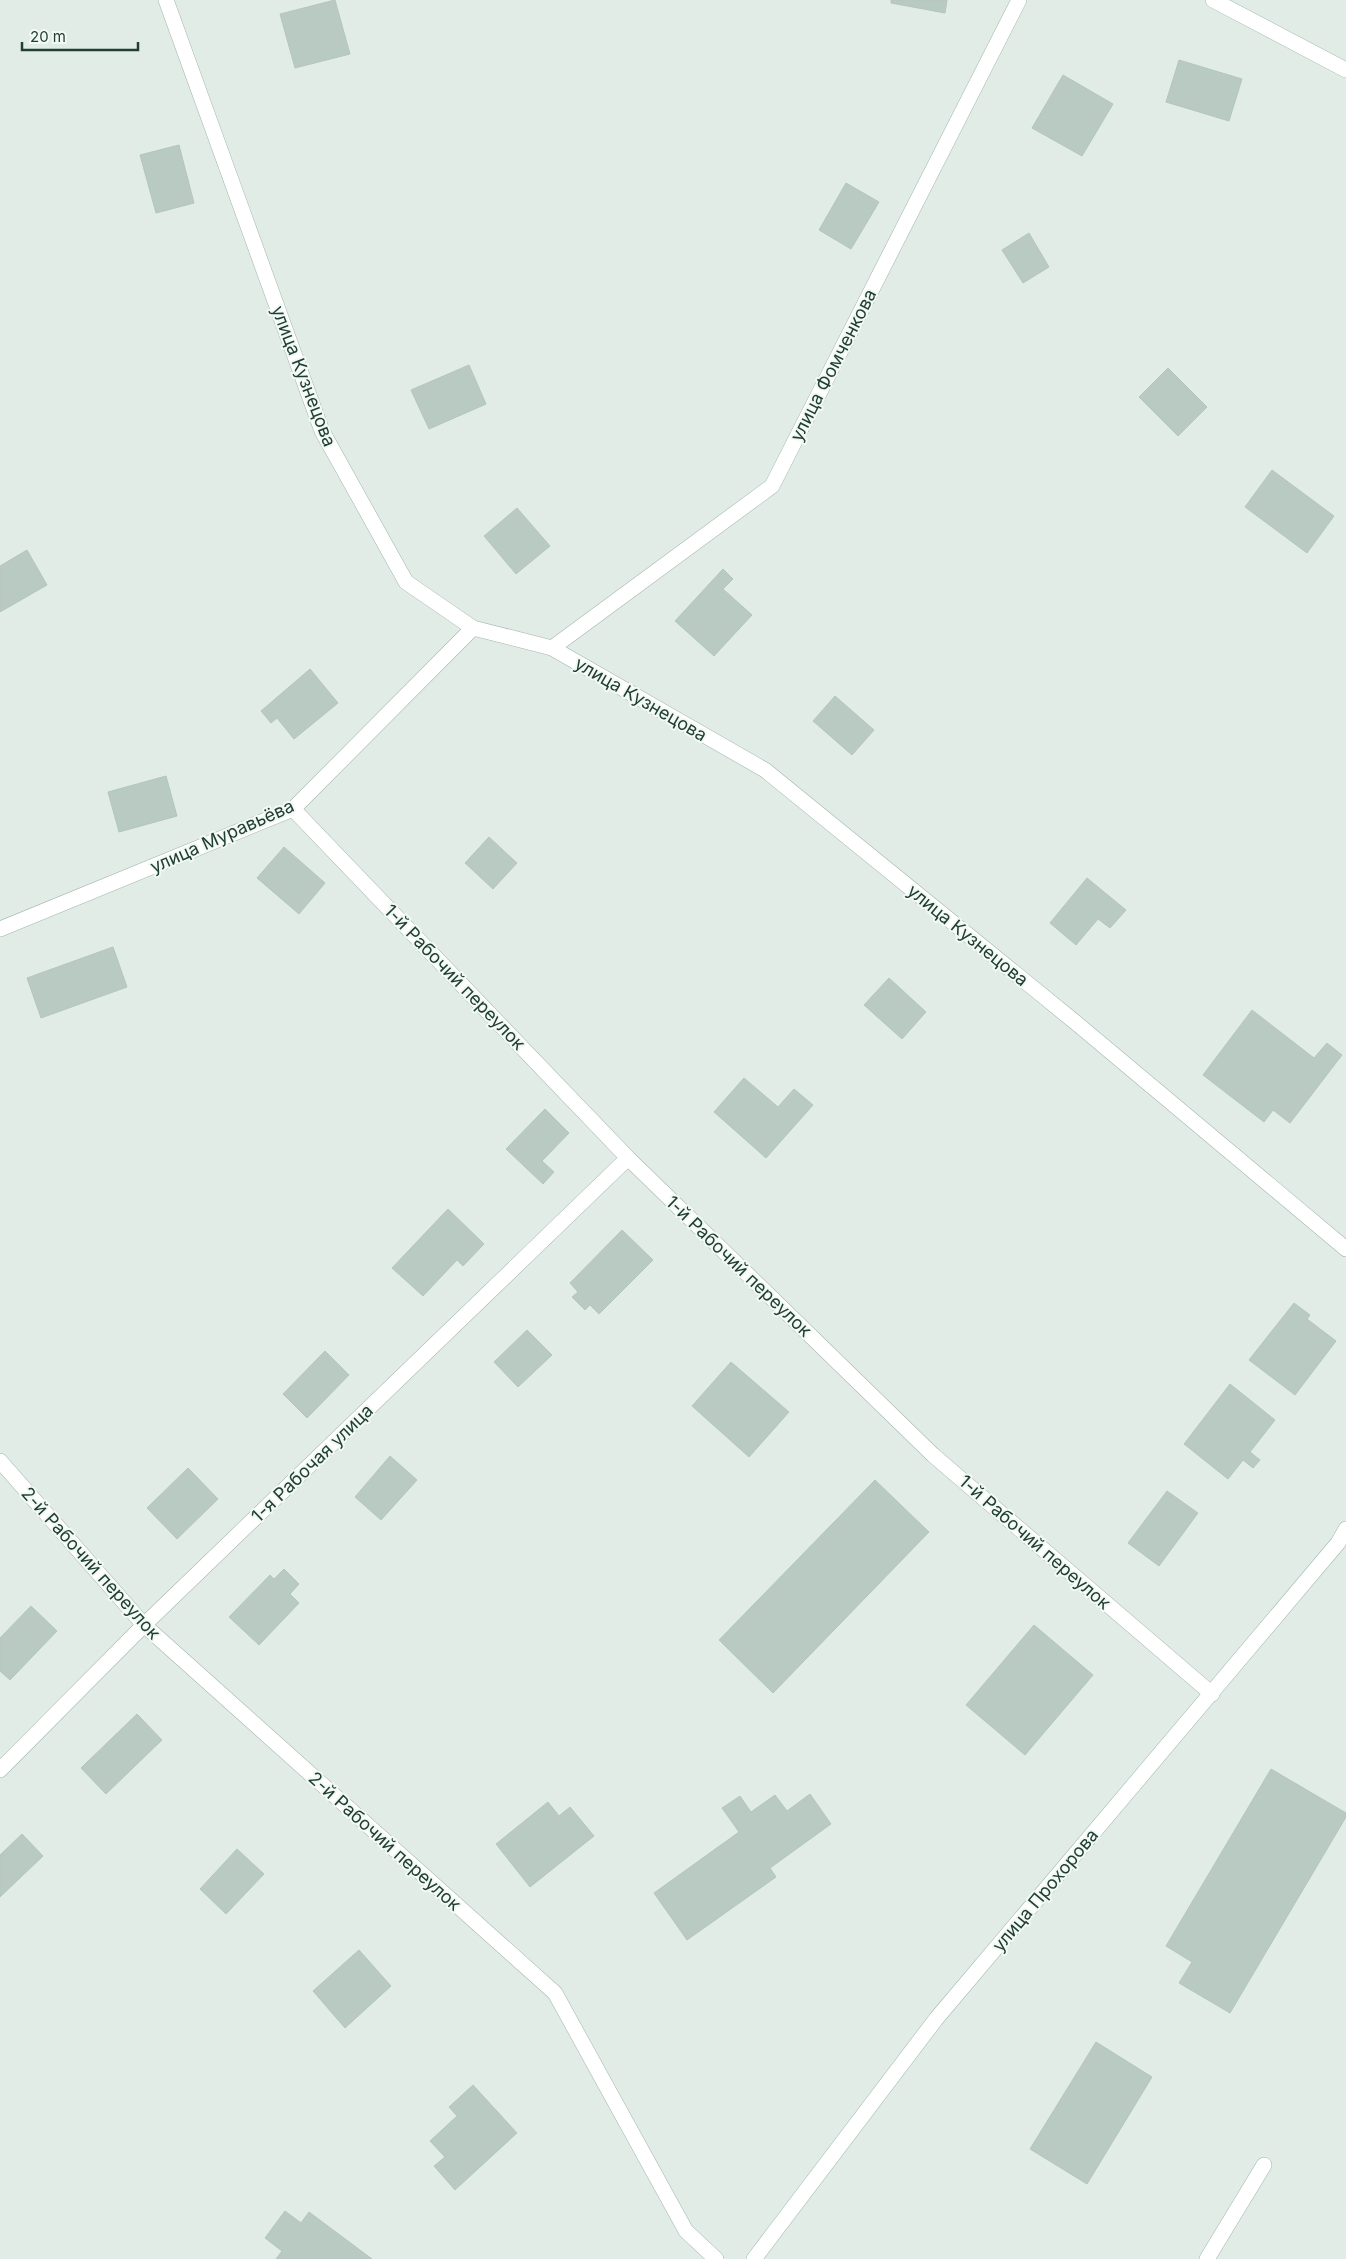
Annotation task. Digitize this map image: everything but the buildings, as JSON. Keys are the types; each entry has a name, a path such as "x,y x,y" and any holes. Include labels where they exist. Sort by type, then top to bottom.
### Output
{"street":[{"name":"улица Кузнецова","path":"166,0 322,431 406,582 473,628 552,648 765,770 1076,1022 1346,1249"},
{"name":"улица Фомченкова","path":"552,648 772,486 1019,0"},
{"path":"1213,0 1346,70"},
{"name":"улица Муравьёва","path":"0,929 293,809 473,628"},
{"name":"1-й Рабочий переулок","path":"293,809 628,1158 933,1455 1212,1694"},
{"name":"1-я Рабочая улица","path":"0,1770 144,1625 628,1158"},
{"name":"2-й Рабочий переулок","path":"0,1461 144,1625 555,1993 686,2231 716,2259"},
{"name":"улица Прохорова","path":"754,2259 936,2019 1338,1544 1346,1529"},
{"path":"1207,2259 1264,2165"}]}
